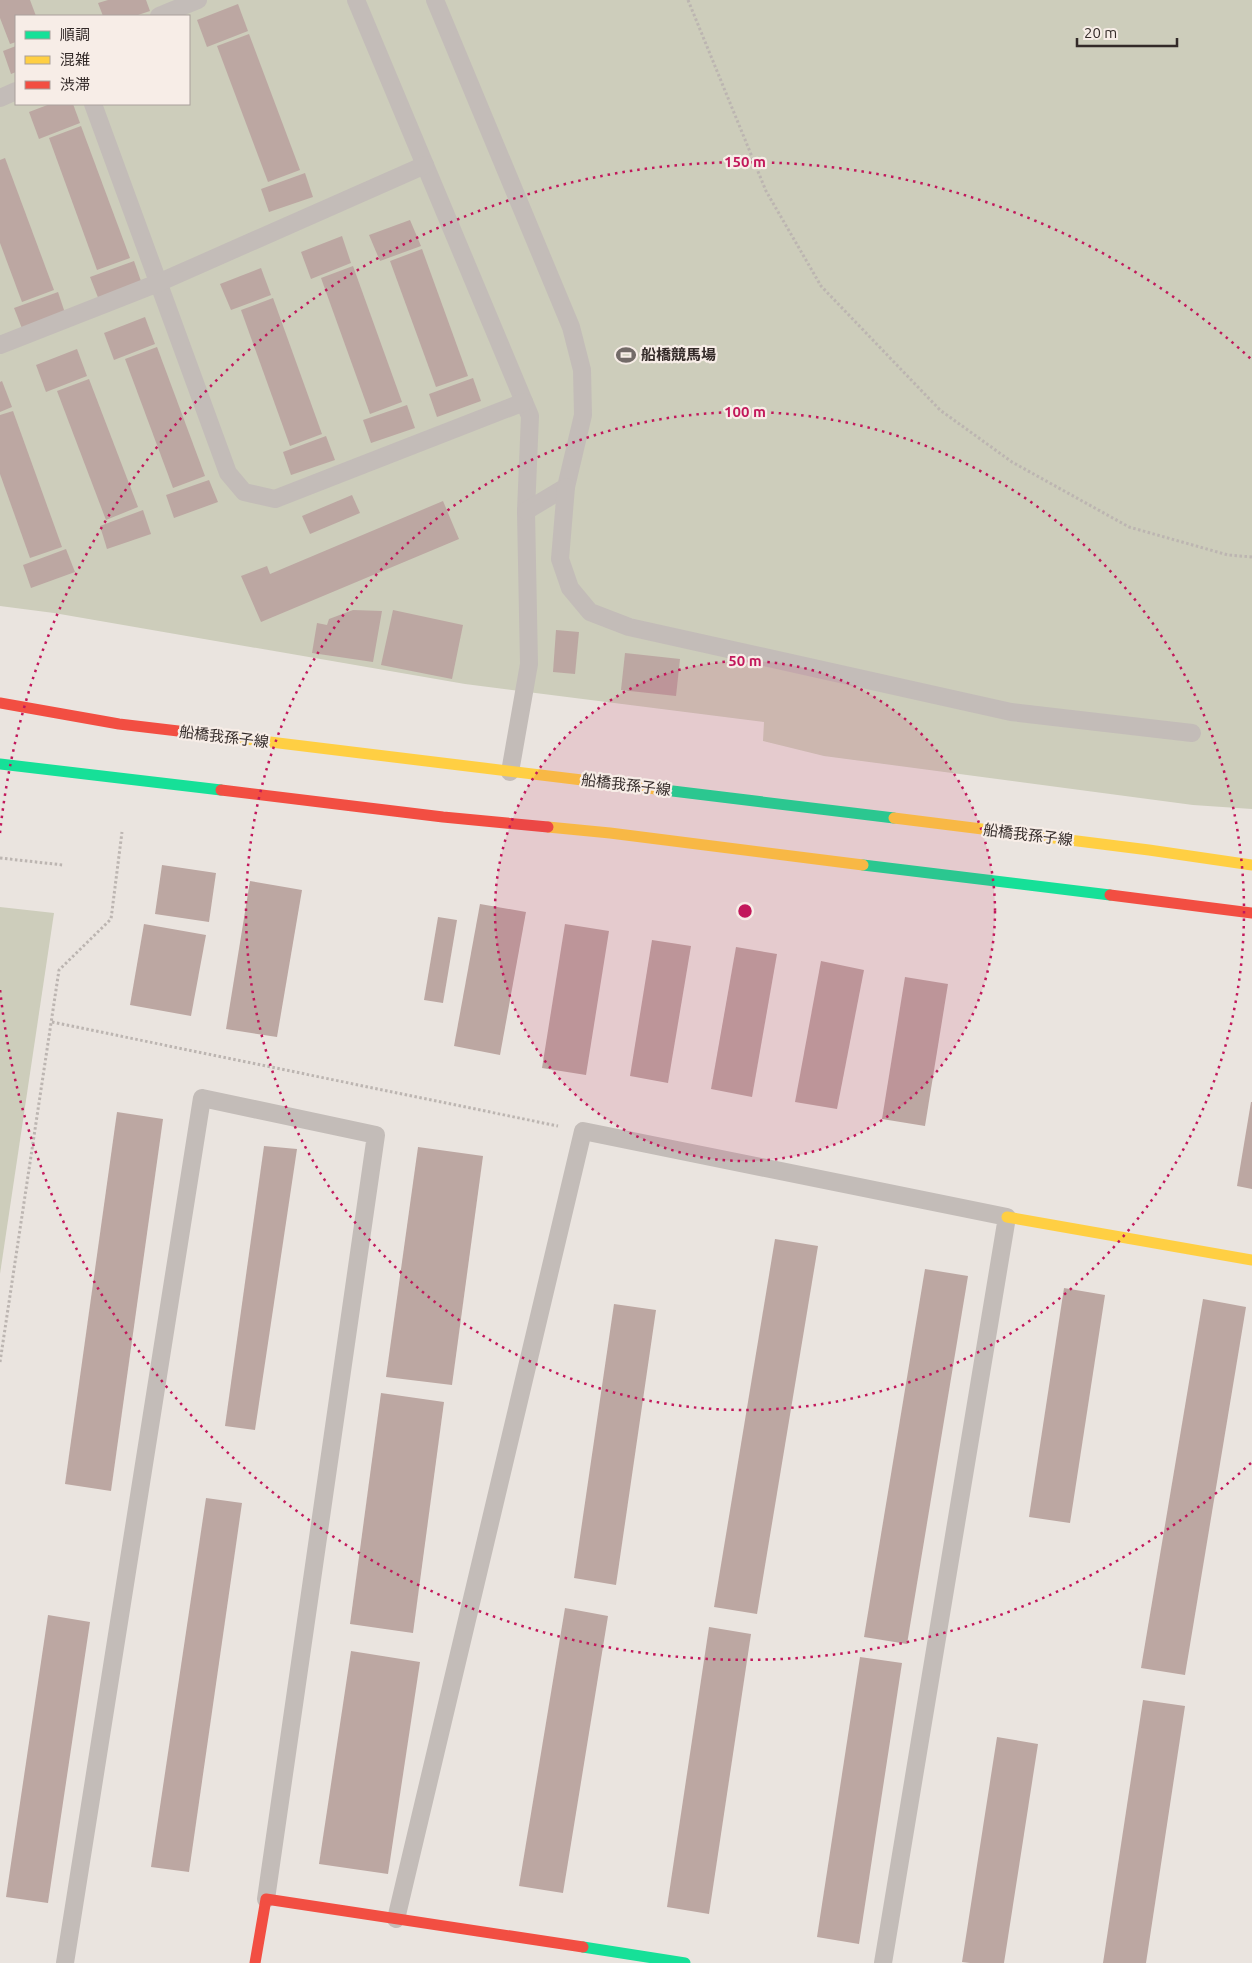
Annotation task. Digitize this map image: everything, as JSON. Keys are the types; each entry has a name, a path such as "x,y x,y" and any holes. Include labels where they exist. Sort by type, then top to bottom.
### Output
{"main road":[{"name":"船橋我孫子線","path":"0,703 119,724 1148,850 1252,865"},
{"path":"0,764 443,817 610,833 1252,913"},
{"path":"1007,1217 1252,1260"},
{"path":"256,1963 266,1899 685,1963"}],"lane":[{"path":"161,15 198,0"},
{"path":"356,0 530,416 526,511 529,664 510,772"},
{"path":"436,0 571,326 582,370 583,415 566,487 560,560 570,588 590,612 629,627 1011,712 1192,733"},
{"path":"0,98 15,91"},
{"path":"93,105 228,473 244,492 275,499 524,402"},
{"path":"0,345 158,283 425,165"},
{"path":"526,511 566,487"},
{"path":"65,1963 202,1098 376,1135 266,1899"},
{"path":"396,1919 583,1131 1007,1217 883,1963"}],"path":[{"path":"688,0 766,191 821,286 940,410 1012,462 1129,527 1228,555 1252,557"},
{"path":"0,1362 59,970 111,919 122,832"},
{"path":"0,858 63,865"},
{"path":"52,1022 583,1131"}],"green space":[{"name":"船橋競馬場","path":"0,0 1252,0 1252,809 1193,805 824,756 763,741 764,722 465,684 54,613 0,606"},
{"path":"0,907 54,913 0,1274"}],"building":[{"path":"0,0 30,0 36,15 15,15 15,42 10,44 0,18"},
{"path":"108,0 146,0 150,11 138,15 103,15 98,3"},
{"path":"238,4 248,31 207,47 197,20"},
{"path":"249,34 300,170 268,182 217,46"},
{"path":"15,46 15,72 11,74 3,51"},
{"path":"47,105 73,105 80,123 39,139 29,112"},
{"path":"81,126 130,258 97,270 49,138"},
{"path":"5,158 54,290 22,302 0,243 0,160"},
{"path":"305,173 313,197 269,212 261,189"},
{"path":"410,220 421,246 380,261 369,235"},
{"path":"342,236 351,263 311,279 301,252"},
{"path":"422,249 468,376 436,387 390,261"},
{"path":"134,261 142,284 99,300 90,277"},
{"path":"353,266 402,402 370,414 321,278"},
{"path":"261,268 271,295 231,310 220,284"},
{"path":"58,292 66,316 23,331 14,308"},
{"path":"273,298 322,434 290,446 241,310"},
{"path":"145,317 155,344 114,360 104,333"},
{"path":"157,347 205,476 173,488 125,359"},
{"path":"77,349 87,376 46,392 36,365"},
{"path":"473,378 481,401 437,417 429,394"},
{"path":"89,379 138,507 106,520 57,391"},
{"path":"2,381 12,407 0,412 0,382"},
{"path":"407,405 415,428 371,443 363,420"},
{"path":"13,411 62,547 30,558 0,474 0,415"},
{"path":"326,436 335,460 291,475 283,452"},
{"path":"209,480 218,502 174,518 166,495"},
{"path":"352,495 360,513 310,534 302,516"},
{"path":"443,501 459,539 261,622 241,576 267,566 270,574"},
{"path":"143,510 151,534 107,549 100,526"},
{"path":"66,549 75,572 31,588 23,565"},
{"path":"353,610 382,611 373,662 312,653 317,623 327,625 329,619"},
{"path":"393,610 463,625 452,679 381,665"},
{"path":"556,630 579,632 575,674 553,672"},
{"path":"625,653 680,659 676,696 621,690"},
{"path":"162,865 216,873 209,922 155,914"},
{"path":"250,881 302,890 277,1037 226,1029"},
{"path":"480,904 526,912 500,1055 454,1046"},
{"path":"438,917 457,920 443,1003 424,1000"},
{"path":"144,924 206,935 191,1016 130,1005"},
{"path":"565,924 609,931 586,1075 542,1068"},
{"path":"652,940 691,946 668,1083 630,1076"},
{"path":"736,947 777,954 752,1097 711,1089"},
{"path":"821,961 864,970 837,1109 795,1102"},
{"path":"905,977 948,984 925,1126 882,1119"},
{"path":"1252,1102 1252,1189 1237,1186"},
{"path":"117,1112 163,1119 111,1491 65,1484"},
{"path":"264,1146 297,1149 255,1430 225,1426"},
{"path":"418,1147 483,1156 452,1385 386,1377"},
{"path":"775,1239 818,1246 757,1614 714,1607"},
{"path":"925,1269 968,1276 907,1644 864,1637"},
{"path":"1064,1288 1105,1295 1070,1523 1029,1517"},
{"path":"1203,1299 1246,1307 1185,1675 1141,1668"},
{"path":"614,1304 656,1310 616,1585 574,1578"},
{"path":"381,1393 444,1402 413,1633 350,1624"},
{"path":"206,1498 242,1503 189,1872 151,1867"},
{"path":"565,1608 608,1616 563,1893 519,1886"},
{"path":"48,1615 90,1622 48,1903 6,1897"},
{"path":"709,1627 751,1634 709,1914 667,1907"},
{"path":"351,1651 420,1662 388,1874 319,1864"},
{"path":"860,1657 902,1663 859,1944 817,1937"},
{"path":"1143,1700 1185,1706 1146,1963 1103,1963"},
{"path":"997,1737 1038,1744 1004,1963 962,1962"}],"traffic: fast":[{"path":"0,764 221,790"},
{"path":"656,789 894,818"},
{"path":"863,865 1110,895"},
{"path":"583,1947 685,1963"}],"traffic: slow":[{"path":"229,737 656,789"},
{"path":"894,818 1252,865"},
{"path":"548,827 863,865"},
{"path":"1007,1217 1252,1260"}],"traffic: jam":[{"path":"0,703 119,724 229,737"},
{"path":"221,790 443,817 548,827"},
{"path":"1110,895 1252,913"},
{"path":"255,1963 266,1899 583,1947"}],"place":[{"name":"船橋競馬場","path":"626,355"}]}
